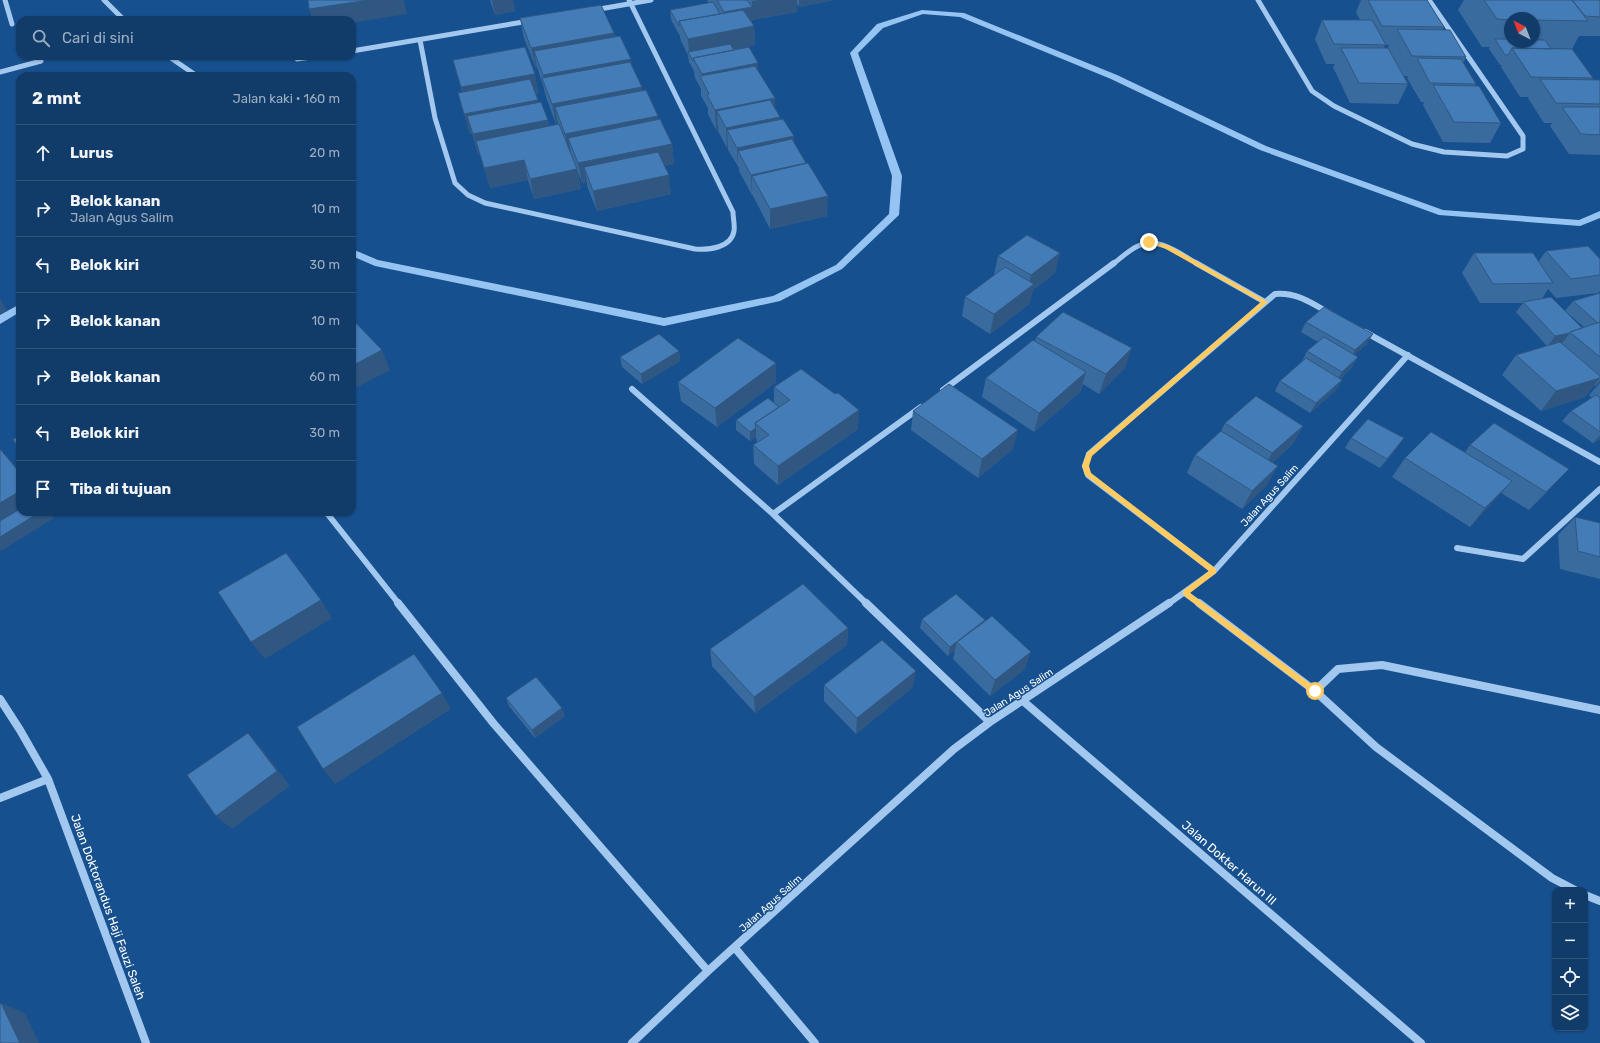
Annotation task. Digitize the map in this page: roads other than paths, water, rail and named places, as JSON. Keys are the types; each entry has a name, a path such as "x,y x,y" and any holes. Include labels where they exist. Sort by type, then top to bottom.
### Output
{"street":[{"path":"5,0 12,24"},
{"path":"104,0 120,16"},
{"path":"592,10 630,2 651,0"},
{"path":"1258,0 1312,91 1334,106 1412,144 1444,152 1507,156 1523,149 1523,136 1429,0"},
{"path":"420,40 435,118 455,182 461,190 469,196 485,203 695,249 708,250 729,240 734,233 733,212 630,2"},
{"path":"356,50 537,20"},
{"path":"174,60 191,72"},
{"path":"0,72 41,61"},
{"path":"938,394 1137,246 1149,242 1166,246 1265,302"},
{"path":"1214,571 1088,475 1086,466 1089,454 1275,294 1283,292 1306,300 1333,315"},
{"path":"1360,330 1408,355 1600,462"},
{"name":"Jalan Agus Salim","path":"632,1043 708,971 954,749 990,722 1185,593 1214,571 1408,355"},
{"path":"632,389 773,514 990,722"},
{"path":"773,514 925,404"},
{"path":"1457,548 1522,559 1600,489"},
{"path":"329,516 494,724 708,971"},
{"path":"1185,593 1315,691 1376,746 1552,878 1569,887"},
{"path":"1315,691 1338,669 1382,665 1600,710"},
{"name":"Jalan Doktorandus Haji Fauzi Saleh","path":"0,699 48,778 146,1043"},
{"name":"Jalan Dokter Harun III","path":"1023,701 1421,1043"},
{"path":"0,798 48,778"},
{"path":"1588,896 1600,901"},
{"path":"734,948 815,1043"}],"waterway":[{"path":"356,254 375,263 664,322 776,299 839,267 894,215 897,176 854,53 880,26 922,12 961,15 1114,77 1263,148 1442,213 1580,223 1600,214"},
{"path":"0,320 16,310"}]}
